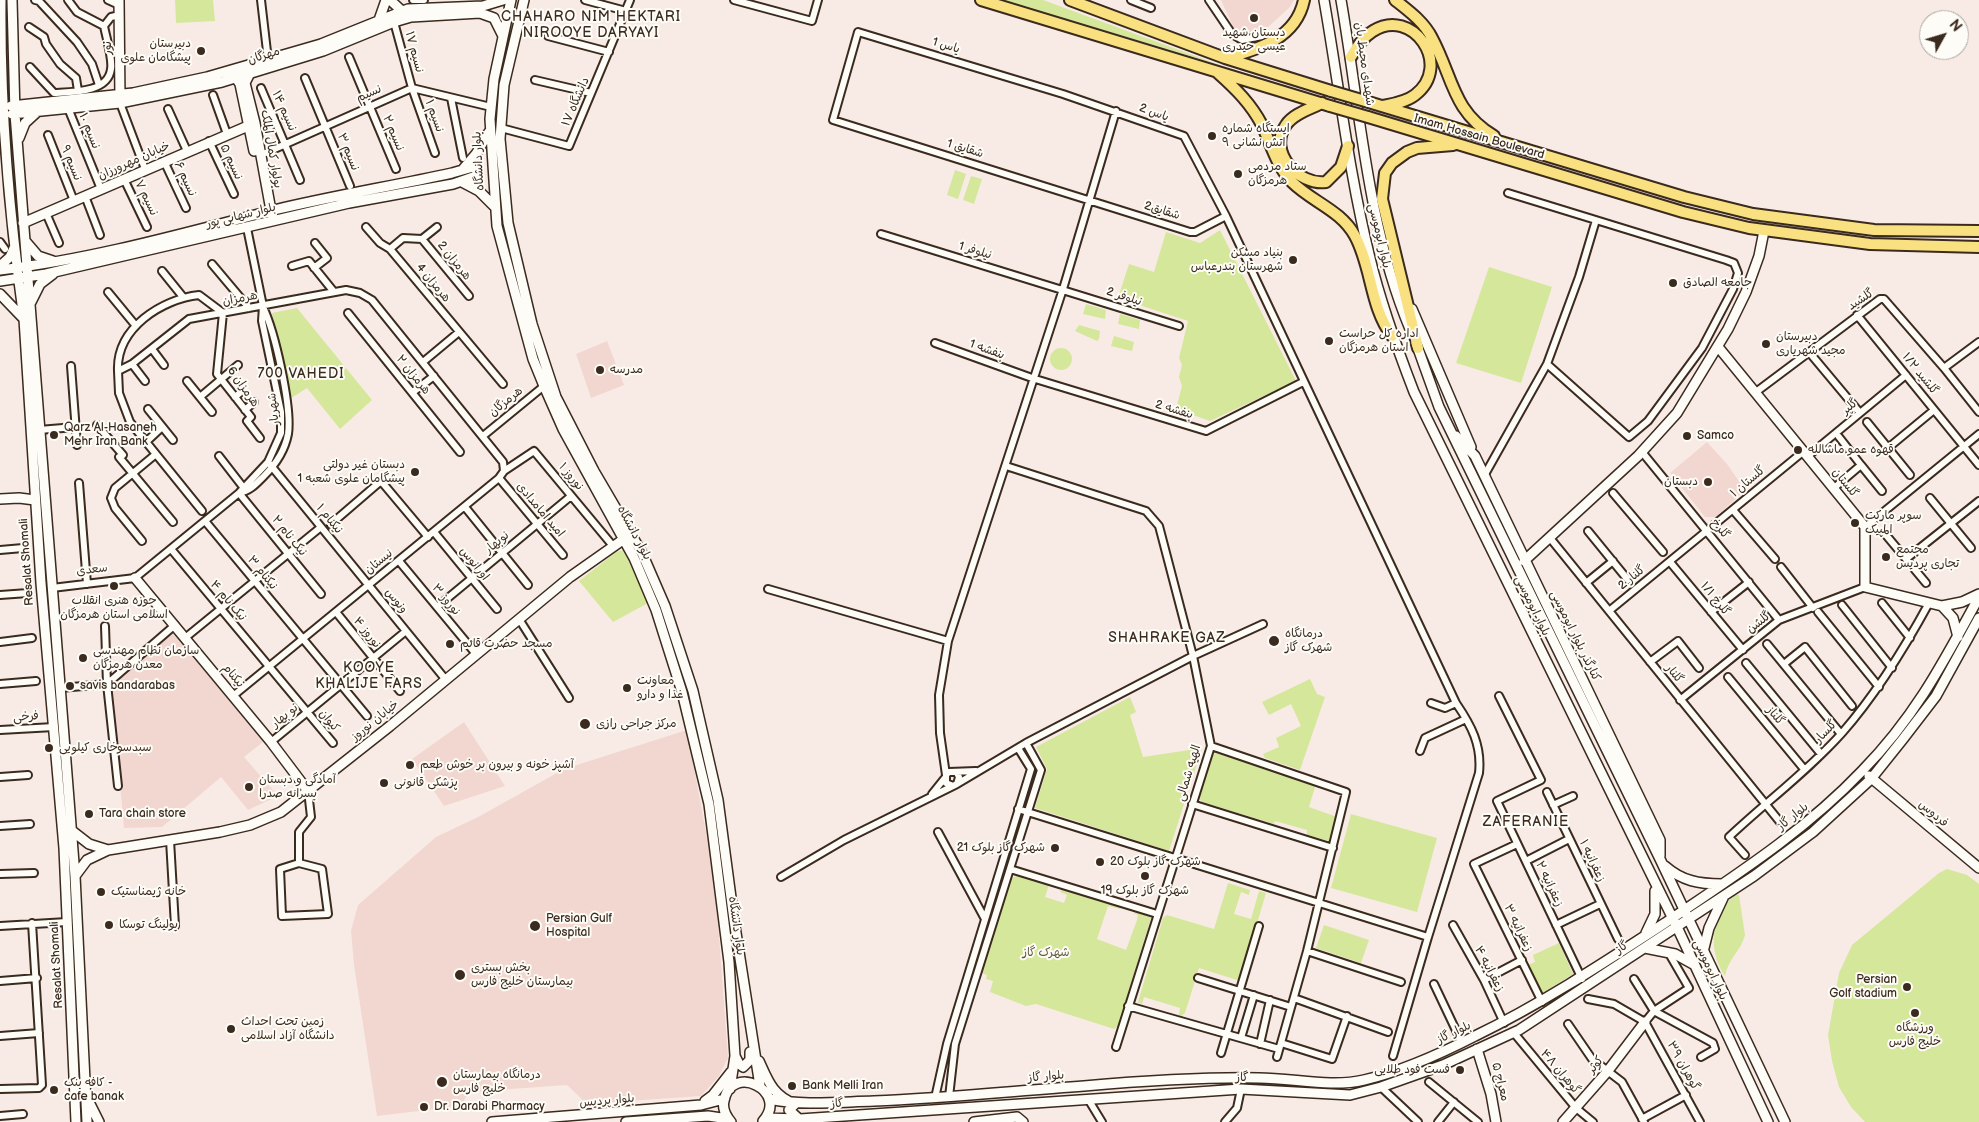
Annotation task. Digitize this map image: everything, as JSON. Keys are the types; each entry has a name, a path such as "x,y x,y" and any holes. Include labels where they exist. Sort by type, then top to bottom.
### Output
{"main road":[{"name":"Resalat Shomali","path":"1,0 4,110 17,268 52,588 75,876 87,1122"},
{"name":"Resalat Shomali","path":"12,0 15,110 30,305 35,430 34,487 64,848 75,1120"},
{"path":"379,20 386,0"},
{"path":"390,0 402,11"},
{"name":"مهرگان","path":"37,107 68,108 236,78 324,51 379,20 402,11 453,3 491,4 502,0"},
{"name":"بلوار دانشگاه","path":"511,0 494,79 491,107 490,131 496,226 533,359 568,438 624,539 656,610 682,692 709,804 722,920 729,962 735,1056 730,1089"},
{"name":"بلوار دانشگاه","path":"524,0 504,85 501,128 502,167 508,222 542,357 556,397 575,436 642,553 665,606 693,690 718,800 753,1050 760,1086"},
{"name":"Imam Hossain Boulevard","path":"981,0 1683,212 1764,231 1870,244 1979,247"},
{"name":"Imam Hossain Boulevard","path":"1070,0 1225,58 1365,102 1684,197 1753,214 1874,230 1979,231"},
{"path":"1225,58 1254,50 1280,37 1294,24 1304,0"},
{"name":"بلوار ابوموسی","path":"1324,0 1348,146 1370,260 1392,336 1414,392 1655,886 1677,927 1768,1122"},
{"name":"شهدای محیط بان","path":"1341,0 1351,57 1360,132"},
{"path":"1394,0 1422,23 1432,38 1449,82 1461,106 1480,126 1510,145"},
{"name":"نور","path":"119,2 120,99"},
{"path":"487,15 495,12 495,8 491,4"},
{"name":"مهرگان","path":"4,110 120,99 220,75 394,22 428,16 480,13 487,15"},
{"path":"487,15 494,18 502,40 513,47"},
{"path":"1351,57 1365,37 1380,27 1394,26 1406,28 1417,34 1425,43 1431,63 1431,72 1423,88 1406,100 1382,107"},
{"path":"1216,70 1236,88 1252,108 1287,176 1301,191 1338,215 1354,233 1377,305 1392,336"},
{"name":"بولوار کمال الملک","path":"250,73 245,83 262,190 267,197"},
{"name":"بولوار کمال الملک","path":"236,78 240,84 261,155 268,189 267,197"},
{"path":"14,80 23,98 37,107 22,128 17,143"},
{"path":"1326,104 1300,114 1286,125 1281,143 1288,165 1299,176 1308,181 1326,182 1341,167 1348,146"},
{"name":"خیابان مهرورزان","path":"23,223 252,124"},
{"path":"459,171 476,154 490,131"},
{"name":"بلوار ابوموسی","path":"1360,132 1382,242 1398,299 1418,348 1426,375 1452,433 1661,861 1785,1122"},
{"path":"1418,348 1382,199 1385,173 1399,156 1417,148 1462,145"},
{"path":"459,171 472,167 478,171 476,176 462,182"},
{"name":"بلوار شهابی پور","path":"0,282 56,272 247,228 272,216 459,171"},
{"path":"462,182 479,191 494,206"},
{"name":"بلوار شهابی پور","path":"0,268 17,268 58,261 245,219 272,216 462,182"},
{"path":"267,197 272,216"},
{"path":"245,219 247,228"},
{"path":"1524,561 1642,452 1678,413 1719,348 1746,292 1759,256 1764,231"},
{"path":"24,239 38,256 58,261"},
{"path":"0,268 10,257 15,243"},
{"path":"30,305 40,284 56,272"},
{"path":"1404,289 1475,456"},
{"path":"0,294 24,319"},
{"name":"گلستان","path":"1719,348 1865,527"},
{"name":"کنارگذر بلوار ابوموسی","path":"1452,433 1475,456 1660,840 1661,861"},
{"path":"19,498 34,487"},
{"path":"0,500 19,498 35,500"},
{"path":"1865,527 1865,587 1942,606 1979,596"},
{"name":"خیابان نوروز","path":"75,876 87,860 108,850 250,825 281,812 519,619 624,539"},
{"name":"نیکنام","path":"136,578 271,742 308,792"},
{"name":"بلوار گاز","path":"769,1099 794,1104 935,1098 1087,1086 1234,1078 1294,1079 1342,1084 1365,1080 1402,1068 1504,1023 1542,1002 1644,937 1802,827 1863,770 1924,696 1958,638 1979,596"},
{"path":"1942,606 1953,618 1958,638"},
{"name":"بلوار گاز","path":"1677,927 1799,843 1871,779 1936,696 1979,618"},
{"path":"1579,674 1579,695"},
{"path":"1614,766 1616,749"},
{"name":"فردوس","path":"1863,770 1871,779 1979,868"},
{"name":"خیابان نوروز","path":"71,830 88,844 108,850"},
{"path":"1661,861 1673,873 1695,883 1722,884"},
{"path":"1644,937 1655,914 1655,886"},
{"path":"1703,952 1716,908 1725,895"},
{"path":"722,920 734,920"},
{"name":"گاز","path":"764,1120 784,1121 1241,1089 1350,1095 1381,1087 1443,1065 1514,1033 1677,927"},
{"path":"1645,948 1675,954 1693,964"},
{"name":"کوثر","path":"1563,1122 1607,1072 1645,1022"},
{"path":"735,1056 740,1066 747,1064 750,1060 751,1033"},
{"name":"معراج ۵","path":"1477,1049 1491,1094 1496,1122"},
{"path":"753,1050 772,1089 785,1100 794,1104 789,1110 800,1119"},
{"path":"718,1122 708,1116 710,1108 701,1104 713,1095 733,1067"},
{"path":"730,1120 724,1109 724,1099 730,1089 741,1082 754,1083 760,1086 769,1099 769,1112 764,1120"},
{"path":"1087,1086 1088,1099"},
{"path":"86,1097 99,1122"},
{"name":"بلوار پردیس","path":"492,1122 701,1104 724,1099"},
{"name":"بلوار پردیس","path":"626,1122 708,1116 730,1120"},
{"path":"974,1122 1020,1120"}],"street":[{"path":"35,0 39,1 77,42 92,64 99,85"},
{"path":"68,0 77,12 104,26"},
{"path":"108,0 119,2"},
{"path":"261,0 268,60"},
{"path":"413,0 424,0"},
{"path":"585,0 626,11"},
{"name":"دانشگاه ۱۷","path":"501,128 569,146 630,0"},
{"path":"734,0 812,21 818,0"},
{"path":"1131,0 1152,8"},
{"path":"1209,0 1232,34 1242,40 1262,36"},
{"path":"104,26 112,17 120,15"},
{"name":"نسیم ۱۷","path":"394,22 412,88"},
{"path":"30,67 54,93 78,91 99,85 108,80 112,68 104,26"},
{"path":"30,27 44,37 46,44 60,64 76,78 78,91"},
{"name":"یاس 1","path":"833,120 858,32 1116,111"},
{"path":"548,36 609,52"},
{"name":"نسیم ۲","path":"349,57 396,169"},
{"name":"نسیم ۳","path":"305,78 350,186"},
{"path":"535,80 591,93"},
{"name":"نسیم ۱۴","path":"262,88 300,180"},
{"path":"412,88 491,107"},
{"name":"نسیم","path":"261,155 412,88"},
{"name":"نسیم ۱","path":"412,88 435,153"},
{"path":"214,95 227,134"},
{"path":"452,98 462,158"},
{"path":"120,99 145,169"},
{"name":"نسیم ۱۰","path":"68,108 101,189"},
{"path":"168,109 187,151"},
{"path":"955,785 946,783 940,733 939,695 948,641 1006,466 1032,378 1063,290 1116,111"},
{"name":"یاس 2","path":"1116,111 1184,136 1226,216"},
{"name":"شقایق 1","path":"833,120 1090,200"},
{"name":"نسیم ۹","path":"48,135 74,201"},
{"name":"نسیم ۵","path":"209,141 234,194"},
{"name":"نسیم ۶","path":"164,161 186,208"},
{"name":"نسیم ۷","path":"124,179 147,227"},
{"path":"1508,194 1734,263 1738,273 1733,290 1702,348 1648,421 1629,437 1547,364"},
{"path":"85,196 100,235"},
{"name":"شقایق2","path":"1090,200 1190,232 1195,232 1226,216"},
{"path":"46,213 59,243"},
{"path":"1226,216 1303,382 1456,703 1479,747 1479,773 1393,1056"},
{"path":"1484,476 1547,364 1580,278 1596,220"},
{"name":"هرمزان 2","path":"390,248 403,238 422,239 437,226"},
{"name":"هرمزان 4","path":"366,227 380,243 390,248 503,384"},
{"name":"شهریار","path":"136,578 241,490 248,492 280,455 288,434 288,412 270,320 263,306 247,228"},
{"name":"نیلوفر 1","path":"881,234 1063,290"},
{"name":"هرمزان 2","path":"422,239 469,296"},
{"path":"0,242 5,249"},
{"path":"314,243 328,258 314,268"},
{"path":"292,266 309,261 334,292"},
{"path":"212,264 249,308"},
{"path":"162,271 183,297"},
{"name":"هرمزان","path":"118,370 132,364 189,320 346,290 360,292 372,300 483,436"},
{"name":"نیلوفر 2","path":"1063,290 1179,326"},
{"path":"108,292 136,326"},
{"path":"202,511 130,422 119,393 117,363 121,350 136,326 157,307 183,297 200,296 223,313"},
{"name":"گلشید","path":"1756,392 1880,299 1887,300 1979,412"},
{"name":"هرمزان 6","path":"223,313 217,374 251,418 247,421 260,438"},
{"name":"هرمزان ۲","path":"348,314 460,452"},
{"name":"گلشید ۱/۲","path":"1857,315 1979,465"},
{"path":"423,362 459,332"},
{"path":"1944,368 1979,342"},
{"name":"بنفشه 1","path":"935,343 1032,378"},
{"path":"152,349 164,365"},
{"path":"1809,352 1860,413"},
{"path":"132,364 145,381"},
{"path":"200,397 238,365"},
{"path":"71,366 77,445"},
{"name":"گلپر","path":"1806,454 1906,375"},
{"path":"413,392 434,376"},
{"name":"بنفشه 2","path":"1032,378 1206,431 1303,382"},
{"path":"187,381 212,412"},
{"name":"هرمزگان","path":"483,436 544,386"},
{"path":"235,396 241,392"},
{"path":"245,410 254,402"},
{"path":"148,409 173,440"},
{"path":"1888,448 1934,410"},
{"path":"1867,422 1910,475"},
{"path":"97,425 123,455 119,457 173,522"},
{"path":"35,430 75,426"},
{"path":"146,442 162,427"},
{"path":"1865,527 1979,434"},
{"path":"483,436 504,462 504,471"},
{"path":"1839,437 1882,491"},
{"name":"نوروز ۱","path":"504,471 534,451 613,546"},
{"name":"گلرخ","path":"1642,452 1779,620"},
{"path":"142,542 115,508 111,498 115,488 156,454"},
{"name":"گلستان ۱","path":"1670,562 1733,510 1806,454"},
{"name":"نیک نام ۲","path":"218,456 288,554 321,594"},
{"name":"نیکنام ۱","path":"271,464 369,585"},
{"path":"1834,488 1862,465"},
{"name":"الهیه شمالی","path":"1006,466 1146,511 1158,526 1194,656 1210,746 1116,1047"},
{"name":"نیستان","path":"233,696 500,478 504,471"},
{"name":"امید امامدادی","path":"500,478 563,555"},
{"path":"331,524 381,481 428,537"},
{"path":"80,482 87,584"},
{"path":"1613,493 1663,552"},
{"name":"نوبهار","path":"437,607 571,496"},
{"path":"1930,498 1971,548"},
{"path":"1906,559 1979,501"},
{"path":"465,506 528,585"},
{"path":"1733,510 1776,559"},
{"name":"نیکنام ۳","path":"205,521 366,716"},
{"path":"185,638 321,527"},
{"path":"1588,531 1628,580"},
{"name":"اورانوس","path":"434,532 497,609"},
{"path":"1886,534 1926,583"},
{"name":"گلنار","path":"1550,538 1780,822"},
{"path":"0,550 23,548"},
{"name":"نیک نام ۴","path":"171,549 268,667"},
{"name":"نوروز ۳","path":"399,561 476,654"},
{"path":"1586,583 1613,561"},
{"name":"گلنار 2","path":"1609,611 1670,562"},
{"name":"گلرخ ۱/۱","path":"1670,562 1743,650"},
{"path":"1781,567 1879,687"},
{"name":"سعدی","path":"52,588 136,578"},
{"path":"1711,612 1749,582"},
{"name":"ونوس","path":"369,585 406,631"},
{"name":"گلشن","path":"1680,700 1779,620 1815,610 1865,587"},
{"path":"768,589 948,641"},
{"path":"0,595 28,593"},
{"name":"گلسار","path":"1745,854 1729,837 1841,734 1892,668 1929,602"},
{"path":"1882,603 1910,638"},
{"path":"1842,605 1892,668"},
{"name":"نوروز ۴","path":"336,612 400,691"},
{"path":"519,619 569,698"},
{"path":"781,877 844,840 931,795 955,785 1026,743 1194,656 1263,624"},
{"path":"60,688 108,684 175,625"},
{"path":"105,626 108,684 118,786"},
{"path":"406,631 446,680"},
{"name":"نو بهار","path":"271,742 406,631"},
{"path":"0,642 32,638"},
{"path":"1650,662 1678,641 1699,668"},
{"path":"1767,644 1841,734"},
{"path":"1784,664 1804,648 1852,706"},
{"path":"1746,663 1821,754"},
{"name":"کیوان","path":"268,667 333,743"},
{"name":"گلناز","path":"1728,677 1804,769"},
{"path":"0,684 36,680"},
{"name":"زعفرانیه ۲","path":"1499,696 1541,780 1497,801 1586,987"},
{"path":"1431,703 1446,708 1456,703"},
{"path":"1420,751 1425,738 1466,719"},
{"name":"فرخی","path":"0,730 54,727"},
{"path":"950,1097 955,1044 1041,770 1026,743"},
{"path":"1210,746 1346,792 1307,951 1277,1057"},
{"path":"935,1098 947,1044 1031,768 1018,748"},
{"path":"943,753 959,776 955,785"},
{"path":"931,795 945,777 955,772 977,771"},
{"path":"0,777 28,775"},
{"path":"299,863 299,832 311,817 308,792"},
{"name":"زعفرانیه ۱","path":"1547,792 1618,939"},
{"path":"1553,805 1573,796"},
{"path":"1192,804 1333,848"},
{"path":"1018,809 1428,937"},
{"path":"0,826 30,824"},
{"path":"938,832 985,919"},
{"path":"1526,861 1569,839"},
{"path":"170,840 175,926"},
{"name":"زعفرانیه ۳","path":"1517,844 1474,864 1542,1002"},
{"path":"299,863 322,869 328,914 282,916 280,869 299,863"},
{"path":"1010,869 1157,914"},
{"path":"0,874 34,872"},
{"path":"1556,925 1600,904"},
{"path":"0,926 67,922"},
{"path":"0,1089 41,1087 37,978 32,924"},
{"name":"زعفرانیه ۴","path":"1453,925 1484,980 1504,1023"},
{"path":"1221,1054 1260,926"},
{"path":"1307,951 1401,982"},
{"path":"1588,999 1614,1004 1645,1022 1654,1011 1689,988 1671,957"},
{"path":"1484,980 1522,960"},
{"path":"0,981 37,978"},
{"path":"1198,978 1291,1007"},
{"path":"1634,979 1654,1011 1712,1043 1715,1049 1701,1057"},
{"path":"1434,984 1462,1042"},
{"path":"1241,1038 1254,995"},
{"path":"961,998 968,1001"},
{"path":"1294,998 1388,1032"},
{"path":"1260,1044 1270,1000"},
{"path":"1128,1006 1260,1044 1280,1046 1332,1060 1347,1016"},
{"name":"گوهران ۳۹","path":"1645,1022 1700,1122"},
{"path":"1568,1024 1592,1059 1622,1082 1643,1120 1686,1095"},
{"path":"0,1036 39,1033"},
{"name":"گوهران ۴۸","path":"1514,1033 1576,1108 1593,1122"},
{"path":"1429,1082 1478,1122"},
{"path":"1381,1087 1418,1122"},
{"path":"1225,1122 1237,1108 1241,1089"},
{"path":"1088,1099 1102,1122"},
{"path":"1438,1122 1454,1102"},
{"path":"0,1116 23,1114"}],"shaded area":[{"name":"دبستان شهید عیسی حیدری","path":"1221,0 1294,0 1290,7 1267,28 1247,33 1236,33"},
{"name":"مدرسه","path":"607,341 624,385 591,398 576,354"},
{"name":"دبستان","path":"1707,442 1727,464 1745,490 1716,517 1705,517 1670,473"},
{"path":"173,633 263,742 244,757 278,796 248,810 221,777 162,827 124,828 111,682"},
{"path":"464,722 505,786 444,806 412,759"},
{"name":"Persian Gulf Hospital","path":"687,730 708,843 718,922 728,1058 719,1076 701,1096 587,1104 567,1085 469,1092 461,1106 377,1116 354,965 351,931 358,905 436,837 480,816 564,769"}],"green space":[{"path":"175,0 213,0 215,21 176,23"},
{"path":"1002,0 1043,0 1220,65"},
{"path":"955,170 966,174 958,199 947,195"},
{"path":"971,176 982,179 974,204 963,200"},
{"path":"1220,230 1296,381 1210,421 1176,409 1182,386 1179,377 1182,365 1179,358 1188,321 1118,298 1129,264 1154,272 1166,232 1200,243"},
{"path":"1489,267 1552,287 1521,383 1456,363"},
{"path":"1086,304 1106,310 1105,319 1083,314"},
{"path":"297,308 372,400 340,429 307,388 288,400 272,313"},
{"path":"1120,314 1140,320 1139,329 1118,324"},
{"path":"1079,325 1100,331 1099,339 1097,341 1075,331"},
{"path":"1114,336 1134,342 1132,351 1111,346"},
{"path":"1061,348 1069,351 1072,359 1069,367 1061,370 1053,367 1050,359 1053,351"},
{"path":"623,550 650,602 613,622 579,581 616,552"},
{"path":"1310,679 1317,694 1325,697 1300,770 1265,758 1263,754 1279,747 1276,738 1301,726 1291,704 1269,715 1262,702"},
{"path":"1130,697 1136,712 1130,715 1143,757 1202,748 1169,851 1035,808 1047,769 1036,747"},
{"path":"1216,753 1312,783 1315,787 1309,807 1337,817 1332,839 1329,841 1307,835 1307,830 1275,821 1274,824 1202,802 1199,798 1212,755"},
{"path":"1351,814 1437,838 1417,912 1331,888"},
{"name":"Persian Golf stadium","path":"1947,869 1967,875 1979,884 1979,1122 1865,1122 1851,1107 1839,1087 1832,1061 1828,1035 1839,973 1852,945 1939,873"},
{"name":"شهرک گاز","path":"1017,876 1049,885 1045,897 1064,903 1067,895 1060,892 1062,889 1118,906 1121,909 1108,906 1097,939 1126,950 1138,915 1133,913 1137,912 1151,918 1118,1026 1114,1029 1036,1004 1026,1006 990,992 993,981 986,979 987,975 982,973 1011,878"},
{"path":"1228,883 1250,890 1249,895 1241,892 1234,914 1251,919 1259,891 1266,893 1240,981 1199,968 1185,1013 1181,1016 1179,1015 1180,1008 1144,997 1142,1004 1138,1002 1163,918 1167,915 1214,929"},
{"path":"1735,894 1739,895 1745,935 1729,964 1725,976 1719,966 1716,955 1714,934 1721,913"},
{"path":"1324,925 1369,940 1361,963 1316,948"},
{"path":"1559,943 1573,974 1541,994 1528,965 1535,962 1533,955"}],"place":[{"name":"دبستان شهید عیسی حیدری","path":"1254,18"},
{"name":"دبیرستان پیشگامان علوی","path":"201,51"},
{"name":"ایستگاه شماره ۹ اتش نشانی","path":"1212,136"},
{"name":"ستاد مردمی هرمزگان","path":"1238,174"},
{"name":"بنیاد مسکن شهرستان بندرعباس","path":"1293,260"},
{"name":"جامعه الصادق","path":"1673,283"},
{"name":"اداره کل حراست استان هرمزگان","path":"1329,341"},
{"name":"دبیرستان مجید شهریاری","path":"1766,344"},
{"name":"مدرسه","path":"600,370"},
{"name":"Qarz Al-Hasaneh Mehr Iran Bank","path":"54,435"},
{"name":"Samco","path":"1687,436"},
{"name":"قهوه عمو ماشالله","path":"1798,450"},
{"name":"دبستان غیر دولتی پیشگامان علوی شعبه 1","path":"415,472"},
{"name":"دبستان","path":"1708,482"},
{"name":"سوپر مارکت المپیک","path":"1855,523"},
{"name":"مجتمع تجاری پردیس","path":"1886,557"},
{"name":"حوزه هنری انقلاب اسلامی استان هرمزگان","path":"114,586"},
{"name":"درمانگاه شهرک گاز","path":"1274,641"},
{"name":"مسجد حضرت قائم","path":"450,644"},
{"name":"سازمان نظام مهندسی معدن هرمزگان","path":"83,658"},
{"name":"savis bandarabas","path":"70,686"},
{"name":"معاونت غذا و دارو","path":"627,688"},
{"name":"مرکز جراحی رازی","path":"585,724"},
{"name":"سبدسوخاری کیلویی","path":"49,748"},
{"name":"آشپز خونه و بیرون بر خوش طعم","path":"410,765"},
{"name":"پزشکی قانونی","path":"384,783"},
{"name":"آمادگی و دبستان بسرانه صدرا","path":"249,787"},
{"name":"Tara chain store","path":"89,814"},
{"name":"شهرک گاز بلوک 21","path":"1055,848"},
{"name":"شهرک گاز بلوک 20","path":"1100,862"},
{"name":"شهرک گاز بلوک 19","path":"1145,876"},
{"name":"خانه ژیمناستیک","path":"101,892"},
{"name":"بولینگ توسکا","path":"109,925"},
{"name":"Persian Gulf Hospital","path":"535,926"},
{"name":"بخش بستری بیمارستان خلیج فارس","path":"460,975"},
{"name":"Persian Golf stadium","path":"1907,987"},
{"name":"ورزشگاه خلیج فارس","path":"1915,1013"},
{"name":"زمین تحت احداث دانشگاه آزاد اسلامی","path":"231,1029"},
{"name":"فست فود طلایی","path":"1460,1070"},
{"name":"درمانگاه بیمارستان خلیج فارس","path":"442,1082"},
{"name":"Bank Melli Iran","path":"792,1086"},
{"name":"کافه بنک - cafe banak","path":"54,1090"},
{"name":"Dr. Darabi Pharmacy","path":"424,1107"}],"district":[{"name":"CHAHARO NIM HEKTARI NIROOYE DARYAYI","path":"591,25"},
{"name":"700 VAHEDI","path":"301,374"},
{"name":"SHAHRAKE GAZ","path":"1167,638"},
{"name":"KOOYE KHALIJE FARS","path":"369,676"},
{"name":"ZAFERANIE","path":"1526,822"}]}
